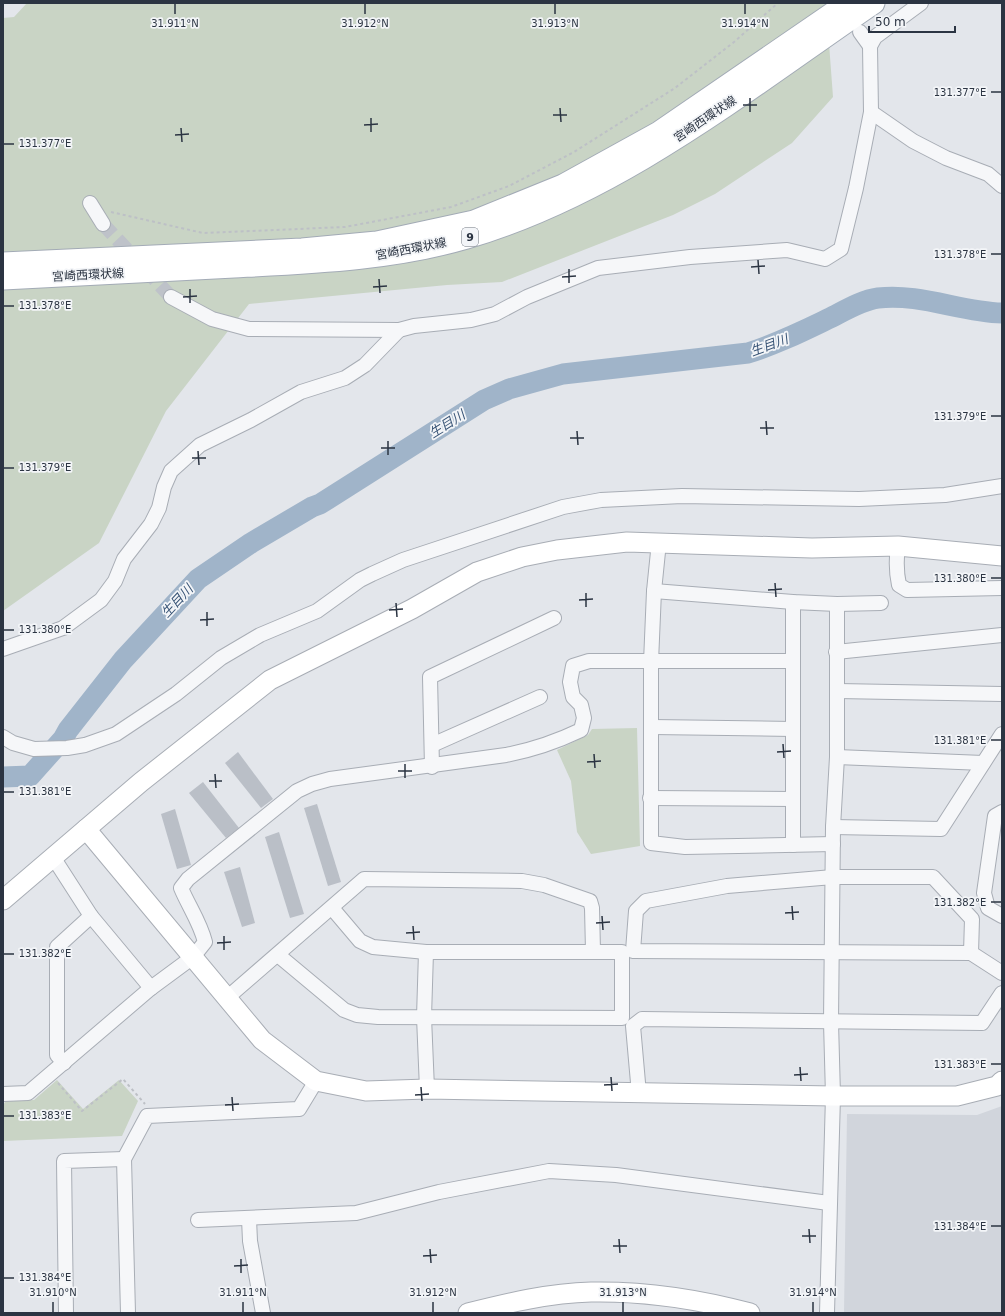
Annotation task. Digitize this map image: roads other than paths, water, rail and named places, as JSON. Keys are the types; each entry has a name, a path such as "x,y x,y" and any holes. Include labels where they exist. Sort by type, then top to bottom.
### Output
{"main road":[{"name":"宮崎西環状線","path":"3,263 302,249 377,242 474,220 563,185 659,132 846,3"},
{"name":"宮崎西環状線","path":"3,279 306,263 380,256 467,238 547,208 619,173 678,138 874,3"}],"street":[{"path":"171,297 212,319 249,329 398,330 414,326 470,320 495,314 526,297 598,268 690,257 787,250 825,258 841,249 856,188 871,112 870,46 875,37 921,3"},
{"path":"860,32 870,46"},
{"path":"871,112 913,140 946,158 988,174 1002,186"},
{"path":"90,203 103,224"},
{"path":"3,649 62,628 101,600 115,581 124,559 150,524 159,508 164,487 171,471 200,445 251,420 301,392 345,378 365,365 398,330"},
{"path":"3,737 34,749 85,745 116,734 176,694 221,658 260,634 317,611 360,580 403,560 563,507 601,500 682,496 859,499 945,495 1002,486"},
{"path":"3,900 141,782 270,680 412,609 477,572 522,557 557,550 627,542 812,548 898,546 1002,556"},
{"path":"659,542 654,591 651,662 651,843 685,847 833,844"},
{"path":"898,546 895,567 899,585 907,590 1002,588"},
{"path":"654,591 793,602 837,604 881,603"},
{"path":"793,602 793,845"},
{"path":"827,1313 833,1096 831,1022 833,827 837,757 838,691 836,652 837,604"},
{"path":"432,767 430,677 554,618"},
{"path":"836,652 1002,635"},
{"path":"3,1094 28,1093 151,988 193,957 205,942 200,924 187,902 181,888 188,879 297,791 312,784 330,779 432,767 506,756 532,750 561,740 581,730 584,718 581,704 573,697 570,682 573,666 589,661 793,661"},
{"path":"838,691 1002,694"},
{"path":"432,745 540,697"},
{"path":"652,727 793,729"},
{"path":"833,827 941,829 1002,734"},
{"path":"837,757 983,762"},
{"path":"650,798 793,799"},
{"path":"1002,812 995,816 984,893 988,908 1002,916"},
{"path":"86,829 228,997 262,1040 316,1081 366,1091 427,1089 639,1094 833,1096 957,1096 997,1086 1002,1081"},
{"path":"53,857 91,916 151,988"},
{"path":"971,953 972,919 933,877 833,876 727,886 646,901 636,911 633,952 971,953 1002,973"},
{"path":"228,997 364,879 522,881 544,885 590,901 592,908 593,951"},
{"path":"278,955 329,999 349,1013 378,1017 622,1018 622,952 426,952 372,947 360,941 332,908"},
{"path":"64,1063 57,1055 57,947 91,916"},
{"path":"426,952 424,1017 427,1089"},
{"path":"639,1094 633,1026 642,1019 982,1023 1002,993"},
{"path":"128,1313 124,1160 147,1116 299,1109 316,1081"},
{"path":"66,1313 64,1161 124,1160"},
{"path":"198,1220 250,1219 356,1213 439,1192 549,1171 616,1175 829,1203"},
{"path":"250,1219 250,1241 263,1313"},
{"path":"468,1313 513,1302 590,1292 677,1297 750,1313"}],"waterway":[{"name":"生目川","path":"3,777 30,776 63,739 68,730 123,660 198,579 251,543 312,507 320,504 484,400 509,389 563,374 748,353 790,337 859,303 872,299 894,297 909,298 971,310 1002,313"}],"tunnel":[{"path":"103,224 171,297"}]}
